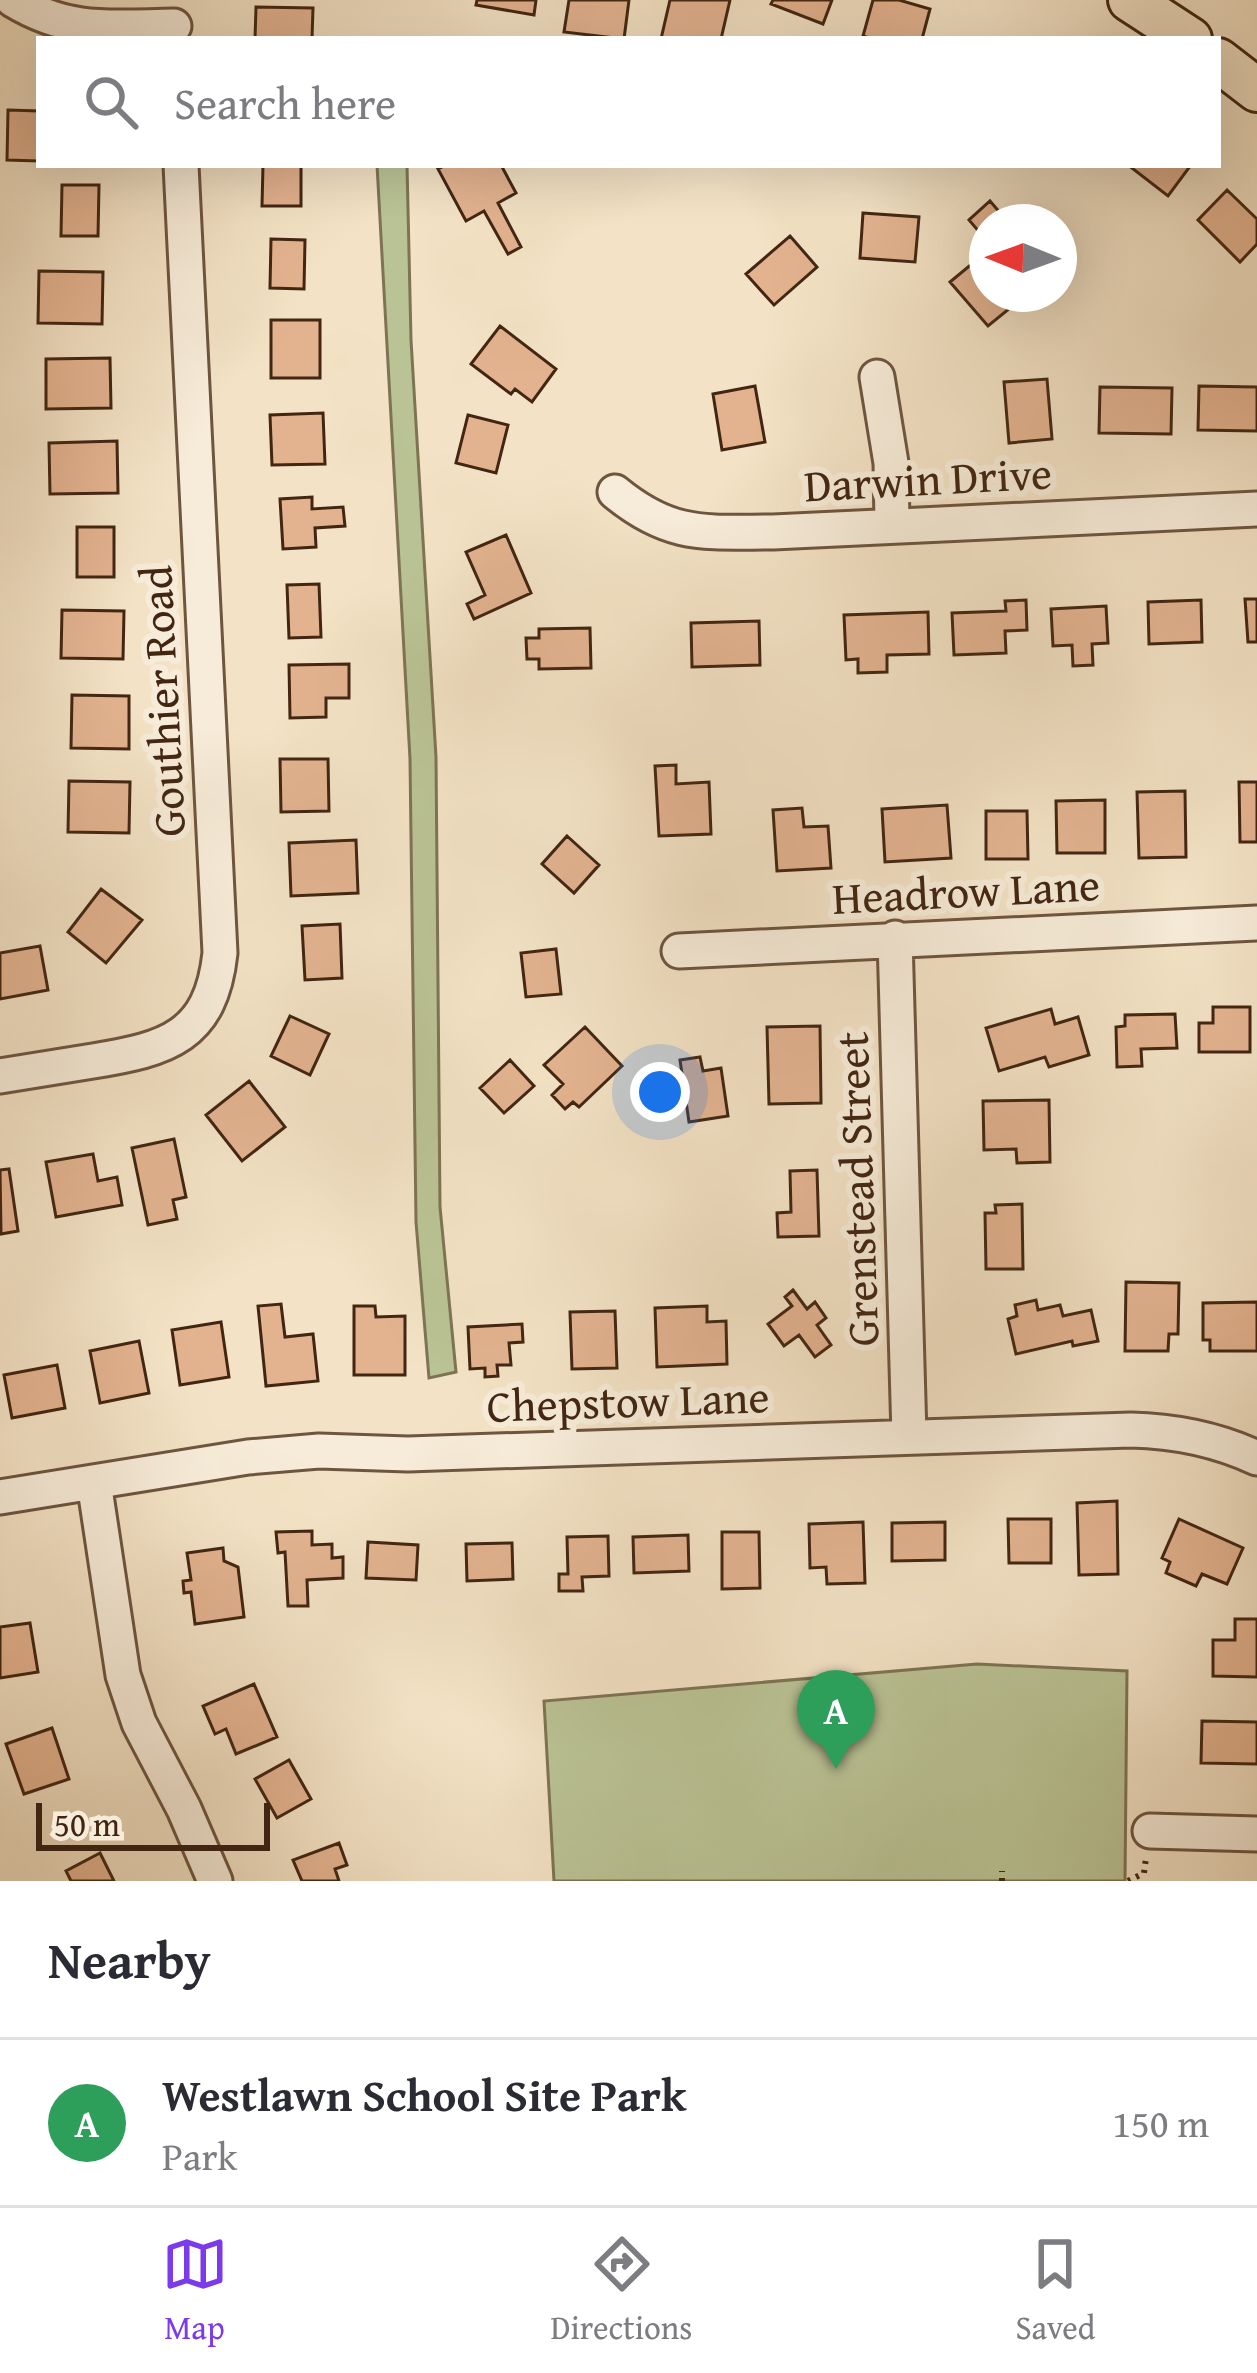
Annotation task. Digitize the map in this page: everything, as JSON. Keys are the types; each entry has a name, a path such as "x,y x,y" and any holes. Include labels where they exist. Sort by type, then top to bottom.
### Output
{"main road":[{"path":"1221,62 1257,90"}],"street":[{"path":"14,0 50,19 81,27 174,22"},
{"name":"Gouthier Road","path":"0,1076 146,1053 190,1027 218,977 181,168"},
{"path":"877,377 892,463 892,526"},
{"name":"Darwin Drive","path":"615,492 640,513 667,526 697,532 1257,509"},
{"name":"Headrow Lane","path":"679,951 1257,922"},
{"name":"Grenstead Street","path":"895,938 909,1436"},
{"name":"Chepstow Lane","path":"0,1497 248,1457 319,1451 409,1454 1166,1431 1209,1439 1256,1457"},
{"path":"94,1482 123,1675 139,1723 184,1808 215,1881"},
{"path":"1150,1831 1257,1834"}],"path":[{"path":"1002,1871 1002,1881"}],"green space":[{"path":"377,168 407,168 411,340 436,757 440,1207 456,1372 429,1378 416,1222 410,759"},
{"path":"977,1664 1127,1671 1125,1881 554,1881 544,1701"}],"building":[{"path":"477,0 536,0 534,15 476,5"},
{"path":"569,0 629,0 624,36 564,32"},
{"path":"670,0 730,0 722,36 662,36"},
{"path":"773,0 832,0 823,24 771,4"},
{"path":"873,0 899,0 930,9 923,36 863,36"},
{"path":"256,7 313,8 312,36 255,36"},
{"path":"8,110 36,111 36,161 7,160"},
{"path":"263,168 301,168 301,206 262,206"},
{"path":"503,168 516,193 498,203 521,247 508,254 484,211 466,221 438,169"},
{"path":"1132,168 1189,168 1168,196"},
{"path":"62,185 99,185 98,236 61,236"},
{"path":"1227,190 1257,219 1257,244 1240,262 1198,220"},
{"path":"863,213 919,217 915,262 860,258"},
{"path":"790,236 817,267 774,305 746,274"},
{"path":"271,239 305,240 304,289 270,288"},
{"path":"969,266 969,304 950,282"},
{"path":"39,271 103,272 102,324 38,323"},
{"path":"976,312 1005,312 988,326"},
{"path":"271,320 320,320 320,378 271,378"},
{"path":"500,326 556,369 532,402 515,389 511,394 471,364"},
{"path":"110,358 111,408 46,409 46,359"},
{"path":"1047,379 1052,439 1009,443 1004,382"},
{"path":"755,386 765,442 722,450 713,394"},
{"path":"1199,386 1257,387 1257,431 1198,430"},
{"path":"1100,387 1172,388 1171,434 1099,433"},
{"path":"323,413 325,464 272,465 270,415"},
{"path":"468,415 508,425 496,473 456,463"},
{"path":"117,441 118,493 50,494 49,443"},
{"path":"312,497 312,509 343,507 345,526 315,528 316,547 283,549 280,499"},
{"path":"77,527 114,527 114,577 77,577"},
{"path":"506,535 531,593 474,619 467,604 485,595 466,552"},
{"path":"319,584 321,637 289,638 287,585"},
{"path":"1245,599 1257,599 1257,642 1248,642"},
{"path":"1026,600 1027,630 1005,631 1006,653 954,655 952,613 1006,611 1005,601"},
{"path":"1201,600 1202,642 1149,644 1148,602"},
{"path":"1106,606 1108,643 1092,644 1093,665 1073,666 1072,645 1053,646 1051,609"},
{"path":"62,610 124,611 123,659 61,658"},
{"path":"928,612 929,654 887,655 887,672 858,673 858,659 846,660 844,615"},
{"path":"759,621 760,665 692,667 691,623"},
{"path":"590,628 591,668 539,669 539,659 527,659 526,638 539,638 539,629"},
{"path":"349,664 349,698 326,698 326,717 290,718 289,665"},
{"path":"72,695 129,696 129,749 71,748"},
{"path":"280,759 328,759 329,811 281,812"},
{"path":"676,765 676,784 709,782 711,834 659,836 655,766"},
{"path":"69,781 130,782 129,833 68,832"},
{"path":"1239,782 1257,782 1257,842 1240,842"},
{"path":"1185,791 1186,857 1139,858 1137,792"},
{"path":"1105,800 1105,853 1057,853 1056,801"},
{"path":"947,805 951,858 885,862 882,809"},
{"path":"802,808 804,827 828,826 831,868 777,871 773,810"},
{"path":"986,811 1027,811 1028,859 986,859"},
{"path":"567,836 599,865 574,893 542,864"},
{"path":"356,840 358,893 291,896 289,843"},
{"path":"101,889 142,920 106,963 68,932"},
{"path":"340,924 342,978 305,980 302,926"},
{"path":"40,946 48,990 0,999 0,953"},
{"path":"556,949 561,994 526,997 521,953"},
{"path":"1213,1007 1250,1007 1250,1052 1199,1052 1199,1023 1213,1023"},
{"path":"1051,1009 1055,1024 1078,1017 1089,1055 1049,1067 1045,1057 999,1071 986,1028"},
{"path":"1175,1014 1177,1048 1141,1049 1142,1066 1117,1067 1116,1027 1125,1026 1125,1015"},
{"path":"290,1016 329,1034 310,1075 271,1056"},
{"path":"820,1026 821,1103 769,1104 767,1027"},
{"path":"585,1027 622,1066 579,1107 573,1102 565,1109 552,1095 563,1084 544,1065"},
{"path":"700,1057 703,1071 721,1068 728,1116 689,1122 680,1060"},
{"path":"510,1060 534,1086 504,1113 480,1088"},
{"path":"249,1081 285,1127 242,1161 206,1115"},
{"path":"1049,1100 1050,1162 1017,1163 1016,1149 984,1150 983,1101"},
{"path":"174,1139 186,1197 173,1200 177,1219 148,1225 132,1148"},
{"path":"93,1154 98,1181 117,1177 122,1205 56,1217 46,1162"},
{"path":"9,1169 18,1231 1,1234 0,1170"},
{"path":"817,1170 819,1236 778,1237 777,1213 791,1212 790,1171"},
{"path":"1022,1204 1023,1269 986,1269 985,1213 996,1213 995,1205"},
{"path":"1126,1282 1179,1283 1178,1334 1169,1334 1168,1351 1125,1351"},
{"path":"793,1290 807,1309 815,1302 826,1318 817,1325 831,1345 815,1357 799,1335 784,1346 768,1324 792,1306 785,1297"},
{"path":"1036,1300 1038,1310 1060,1305 1063,1316 1091,1310 1098,1341 1073,1346 1072,1341 1016,1354 1008,1319 1017,1316 1015,1305"},
{"path":"1257,1302 1257,1351 1210,1351 1210,1340 1203,1340 1203,1303"},
{"path":"281,1304 285,1337 313,1334 318,1381 266,1386 258,1306"},
{"path":"354,1306 375,1306 376,1317 405,1316 405,1375 354,1375"},
{"path":"707,1306 707,1322 726,1321 727,1364 657,1367 655,1308"},
{"path":"615,1311 617,1368 572,1369 570,1312"},
{"path":"221,1322 229,1377 180,1385 172,1330"},
{"path":"522,1324 523,1342 509,1343 511,1365 497,1365 498,1376 485,1377 485,1368 470,1369 468,1327"},
{"path":"139,1341 149,1393 100,1403 90,1351"},
{"path":"57,1365 65,1408 12,1418 4,1375"},
{"path":"1117,1501 1118,1574 1079,1575 1077,1503"},
{"path":"1008,1519 1051,1519 1051,1563 1009,1563"},
{"path":"1179,1519 1243,1548 1227,1584 1202,1574 1196,1586 1166,1573 1170,1562 1162,1558"},
{"path":"863,1522 865,1583 827,1584 826,1567 810,1568 809,1524"},
{"path":"945,1522 945,1560 892,1561 892,1523"},
{"path":"312,1531 312,1545 332,1544 332,1558 343,1557 343,1578 307,1580 308,1606 288,1606 285,1552 278,1553 276,1532"},
{"path":"722,1532 759,1532 760,1588 722,1589"},
{"path":"688,1535 689,1571 634,1573 633,1537"},
{"path":"608,1536 609,1576 582,1577 583,1591 559,1591 559,1574 568,1574 567,1537"},
{"path":"368,1542 418,1545 416,1580 366,1578"},
{"path":"512,1543 513,1579 467,1581 466,1544"},
{"path":"223,1548 224,1561 238,1567 244,1617 195,1624 191,1592 184,1593 183,1581 191,1580 187,1553"},
{"path":"1235,1619 1257,1619 1257,1677 1213,1676 1213,1640 1235,1640"},
{"path":"30,1623 38,1672 0,1678 0,1627"},
{"path":"254,1684 277,1737 236,1754 226,1729 215,1734 203,1706"},
{"path":"1202,1721 1257,1722 1257,1764 1201,1763"},
{"path":"52,1728 69,1779 24,1794 6,1744"},
{"path":"289,1760 311,1799 277,1818 255,1779"},
{"path":"339,1843 347,1865 335,1869 339,1881 302,1881 293,1860"},
{"path":"100,1853 114,1881 71,1881 66,1871"}],"place":[{"name":"Westlawn School Site Park","path":"836,1769"}]}
